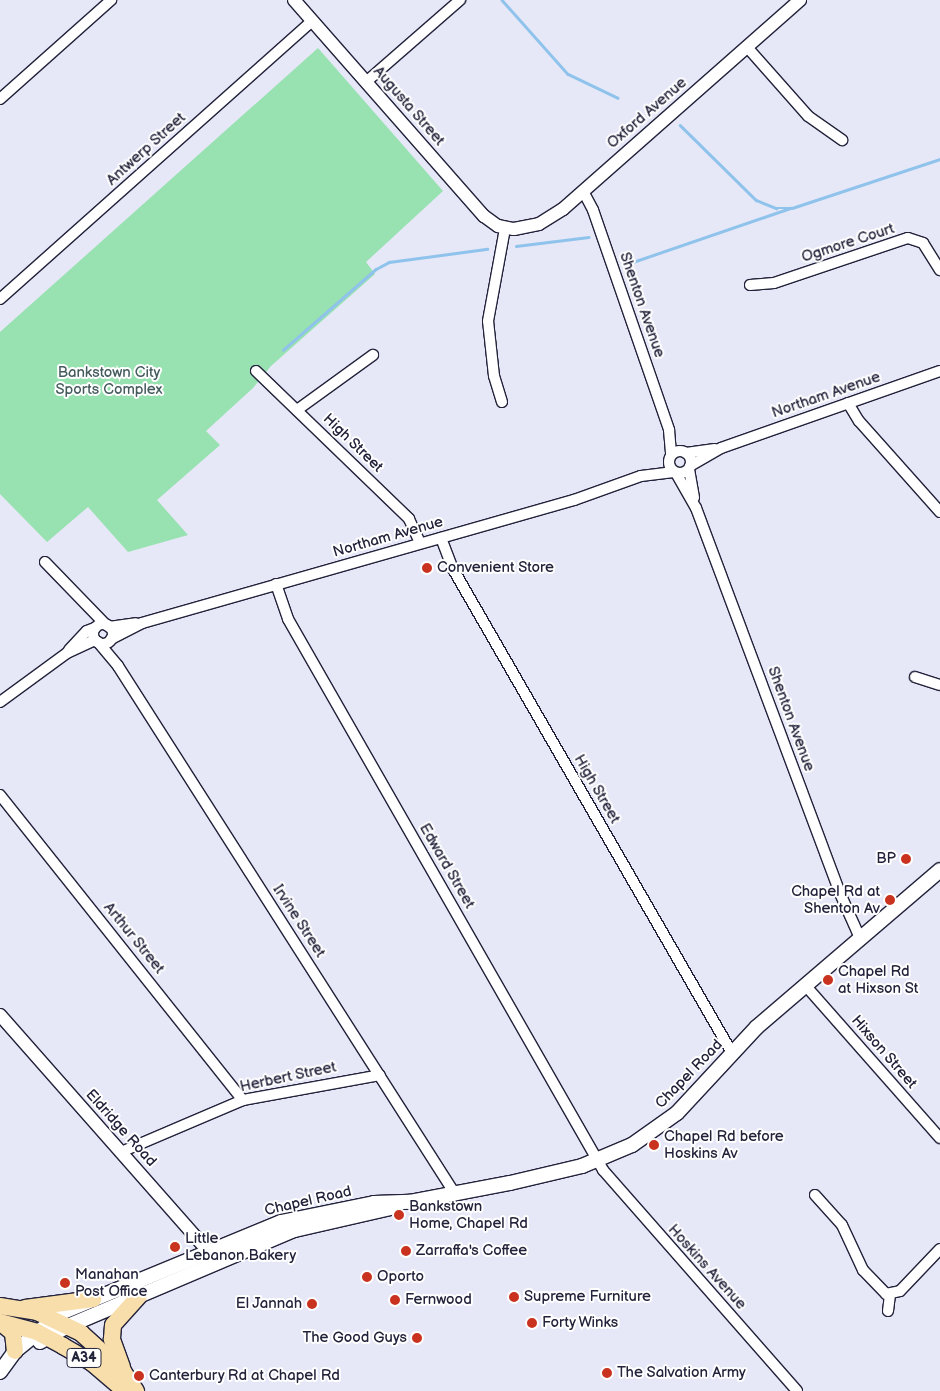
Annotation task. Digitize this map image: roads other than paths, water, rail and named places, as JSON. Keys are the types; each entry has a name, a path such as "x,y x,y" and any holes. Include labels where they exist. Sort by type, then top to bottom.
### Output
{"highway":[{"path":"123,1371 112,1339 113,1325 139,1296"},
{"path":"20,1309 38,1304 93,1299"},
{"name":"A34","path":"0,1306 20,1309 61,1323 96,1344 123,1371 136,1391"},
{"path":"0,1322 13,1333 16,1351"},
{"name":"A34","path":"0,1322 42,1334 92,1363 124,1391"}],"main road":[{"name":"Chapel Road","path":"61,1323 93,1299 311,1224 376,1212 410,1202 549,1175 598,1161 642,1140 664,1124 732,1053 805,985 940,870"},
{"name":"Chapel Road","path":"61,1323 139,1296 214,1257"},
{"path":"2,1371 16,1351 61,1323"},
{"path":"2,1371 42,1334"}],"street":[{"path":"0,99 111,0"},
{"name":"Augusta Street","path":"294,0 484,216 505,228"},
{"path":"366,82 460,0"},
{"name":"Oxford Avenue","path":"505,228 522,228 545,221 583,191 800,0"},
{"name":"Antwerp Street","path":"0,299 312,21"},
{"path":"747,47 808,116 842,140"},
{"name":"Shenton Avenue","path":"583,191 593,210 669,430 671,456 668,463 696,508 839,891 860,938"},
{"path":"502,402 494,376 488,321 505,228"},
{"name":"Ogmore Court","path":"750,285 774,283 908,238 923,243 940,270"},
{"path":"297,410 373,355"},
{"name":"High Street","path":"256,370 409,520 420,543"},
{"name":"Northam Avenue","path":"97,641 111,639 142,623 574,500 641,476 671,456 721,448 940,371"},
{"path":"848,403 859,421 940,512"},
{"name":"Shenton Avenue","path":"669,430 686,453 696,508"},
{"name":"Northam Avenue","path":"641,476 675,473 690,468 721,448"},
{"name":"High Street","path":"441,538 453,569 732,1053"},
{"path":"46,562 102,626"},
{"name":"Edward Street","path":"276,584 288,619 598,1161"},
{"name":"Northam Avenue","path":"102,626 142,623"},
{"path":"67,652 97,641 102,626"},
{"path":"0,702 67,652 87,631 102,626"},
{"name":"Irvine Street","path":"102,626 111,639 118,666"},
{"name":"Irvine Street","path":"97,641 118,666 455,1194"},
{"path":"915,678 940,685"},
{"name":"Arthur Street","path":"0,796 243,1100"},
{"name":"Hixson Street","path":"805,985 940,1138"},
{"name":"Eldridge Road","path":"0,1016 214,1257"},
{"name":"Herbert Street","path":"121,1152 243,1100 380,1075"},
{"name":"Hoskins Avenue","path":"598,1161 622,1194 797,1391"},
{"path":"815,1195 842,1225 870,1280 890,1295"},
{"path":"890,1295 900,1292 940,1249"},
{"path":"888,1311 890,1295"}],"waterway":[{"path":"502,0 568,74 618,98"},
{"path":"680,125 756,200 776,208 792,208 940,159"},
{"path":"627,264 791,208"},
{"path":"516,246 588,237"},
{"path":"283,350 376,269 389,262 487,249"}],"place":[{"name":"Convenient Store","path":"427,568"},
{"name":"BP","path":"906,859"},
{"name":"Chapel Rd at Shenton Av","path":"890,900"},
{"name":"Chapel Rd at Hixson St","path":"828,980"},
{"name":"Chapel Rd before Hoskins Av","path":"654,1145"},
{"name":"Bankstown Home, Chapel Rd","path":"399,1215"},
{"name":"Little Lebanon Bakery","path":"175,1247"},
{"name":"Zarraffa's Coffee","path":"406,1251"},
{"name":"Oporto","path":"367,1277"},
{"name":"Manahan Post Office","path":"65,1283"},
{"name":"Supreme Furniture","path":"514,1297"},
{"name":"Fernwood","path":"395,1300"},
{"name":"El Jannah","path":"312,1304"},
{"name":"Forty Winks","path":"532,1323"},
{"name":"The Good Guys","path":"417,1338"},
{"name":"The Salvation Army","path":"607,1373"},
{"name":"Canterbury Rd at Chapel Rd","path":"139,1376"}],"park label":[{"name":"Bankstown City Sports Complex","path":"109,380"}]}
